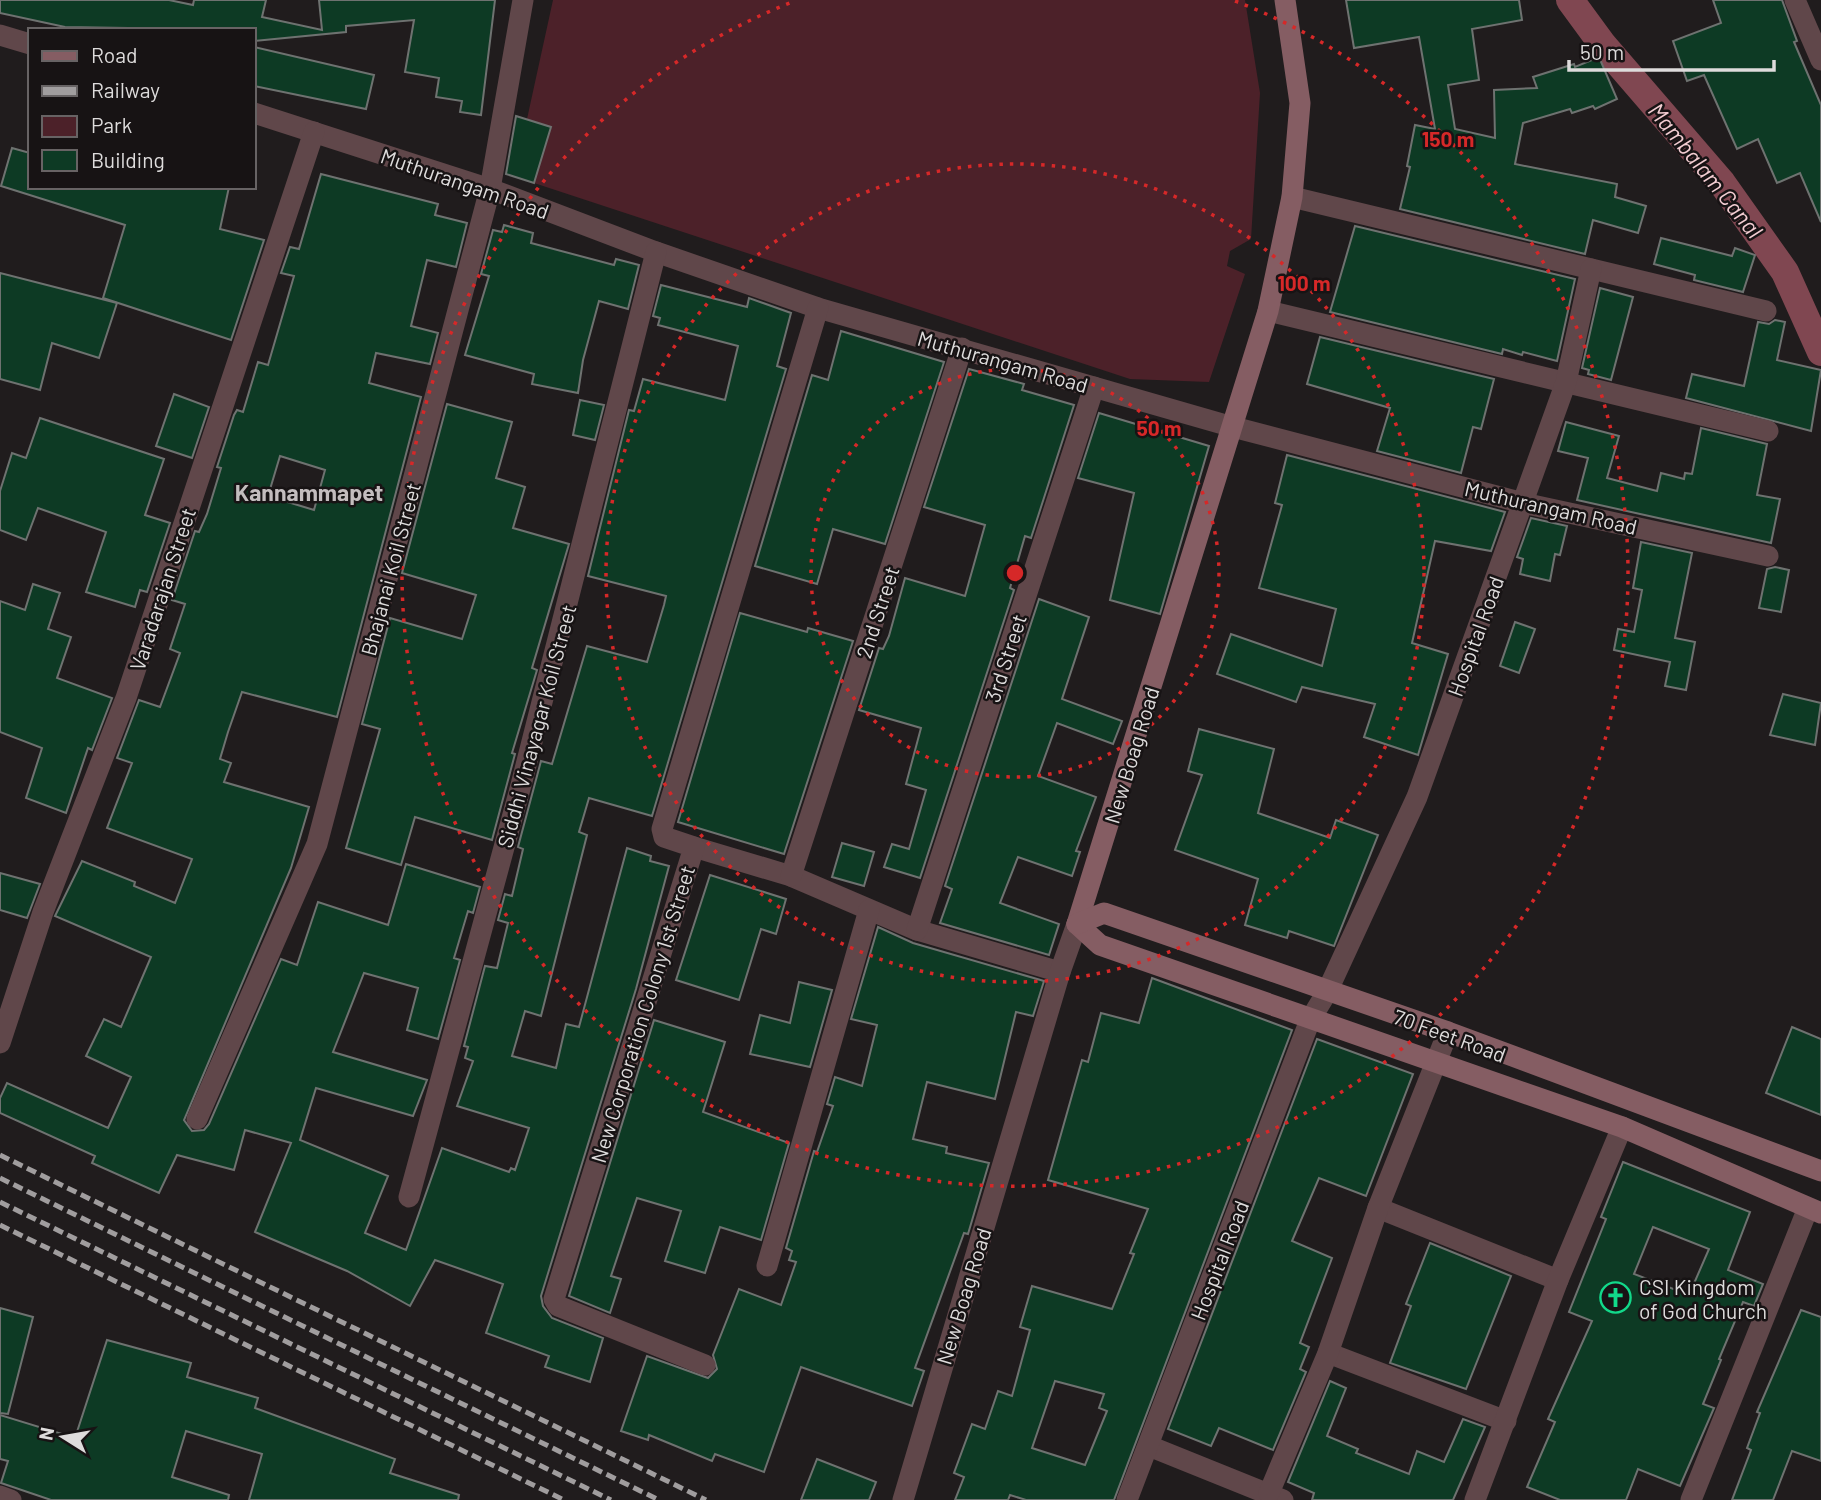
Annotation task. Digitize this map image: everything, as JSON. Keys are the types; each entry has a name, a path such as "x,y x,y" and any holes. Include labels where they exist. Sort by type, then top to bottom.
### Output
{"main road":[{"name":"New Boag Road","path":"1077,924 1268,311 1292,197 1300,103 1285,0"},
{"name":"70 Feet Road","path":"1077,924 1104,913 1448,1032 1821,1171"},
{"path":"1077,924 1100,945 1622,1127 1815,1211"}],"street":[{"name":"Bhajanai Koil Street","path":"197,1119 317,844 490,189 523,0"},
{"path":"1795,0 1821,60"},
{"path":"0,35 28,43"},
{"name":"Muthurangam Road","path":"256,114 490,189 656,252 818,308 1233,427 1523,503 1768,556"},
{"name":"Varadarajan Street","path":"0,1043 43,912 126,698 314,132"},
{"path":"1292,197 1766,311"},
{"name":"Siddhi Vinayagar Koil Street","path":"409,1198 525,771 656,252"},
{"name":"Hospital Road","path":"1127,1500 1310,1020 1326,992 1417,797 1566,382 1591,269"},
{"name":"New Corporation Colony 1st Street","path":"705,1365 558,1306 554,1299 694,847 664,837 662,829 818,308"},
{"path":"1268,311 1768,431"},
{"name":"2nd Street","path":"791,876 962,348"},
{"name":"3rd Street","path":"916,930 1094,387"},
{"path":"694,847 791,876 916,930 1060,972"},
{"path":"767,1266 869,910"},
{"name":"New Boag Road","path":"903,1500 1060,972 1077,924"},
{"path":"1149,1446 1276,1497 1378,1208 1448,1032"},
{"path":"1475,1500 1559,1280 1622,1127"},
{"path":"1378,1208 1559,1280"},
{"path":"1691,1500 1815,1211"},
{"path":"1328,1353 1506,1421"},
{"path":"0,1496 11,1500"}],"green space":[{"path":"553,0 1245,0 1260,93 1251,239 1230,251 1227,266 1245,274 1209,382 1130,379 534,183 551,127 527,119"}],"building":[{"path":"0,0 169,0 193,5 194,0 266,0 262,17 322,30 319,0 495,0 481,115 460,112 462,101 436,97 439,78 405,72 414,20 346,26 346,32 256,41 256,28 65,27 0,13"},
{"path":"1346,0 1519,0 1522,20 1472,29 1479,80 1448,85 1455,129 1495,138 1494,90 1537,88 1533,77 1574,64 1575,67 1599,57 1617,99 1595,109 1593,106 1572,113 1570,109 1523,123 1515,164 1617,184 1615,197 1646,206 1638,233 1593,220 1585,254 1400,209 1410,167 1407,166 1415,125 1435,129 1419,37 1354,48"},
{"path":"1713,0 1782,0 1797,41 1794,42 1821,105 1821,222 1800,173 1777,183 1758,139 1737,149 1704,75 1687,81 1673,41 1721,23"},
{"path":"256,47 374,75 366,109 256,86"},
{"path":"516,116 551,127 534,183 506,174"},
{"path":"12,148 28,152 28,189 229,189 220,229 264,240 231,340 103,298 125,225 1,186"},
{"path":"321,174 438,204 435,215 467,223 456,267 427,260 411,326 438,333 430,364 376,353 369,383 421,397 337,717 242,692 228,732 220,759 231,763 224,782 309,807 291,868 184,1120 192,1131 204,1130 209,1124 281,959 297,965 318,902 388,925 406,864 480,887 473,913 468,911 454,958 460,960 438,1039 407,1030 418,988 364,973 333,1052 427,1080 413,1116 316,1088 300,1140 388,1176 365,1233 406,1250 442,1148 509,1172 511,1168 515,1170 529,1128 457,1106 473,1061 465,1058 468,1047 464,1046 485,966 497,968 508,923 498,920 505,894 512,896 523,849 518,847 541,761 552,764 587,646 647,662 664,605 666,596 588,576 629,410 634,411 643,379 725,400 738,346 658,325 660,318 653,316 661,285 747,307 749,298 791,313 777,366 786,369 652,816 589,798 579,832 587,835 541,1016 525,1011 512,1056 556,1068 566,1024 579,1027 627,848 651,856 650,861 669,866 636,989 541,1296 543,1306 552,1318 603,1338 590,1382 545,1367 549,1356 486,1333 503,1284 435,1260 410,1306 347,1271 255,1232 291,1143 245,1130 234,1170 177,1155 159,1193 92,1163 95,1156 0,1113 0,1098 7,1083 108,1128 131,1077 86,1056 104,1019 121,1027 151,957 55,916 82,861 135,882 134,886 175,903 192,859 107,828 132,763 117,758 139,700 160,707 180,653 170,649 185,604 172,600 195,531 199,532 207,514 221,468 217,467 234,415 237,410 243,412 258,362 268,365 294,276 281,273 290,247 299,249","holes":["280,456 325,470 314,510 268,496"]},
{"path":"504,225 533,233 531,243 614,265 616,259 639,265 628,309 599,301 583,360 578,393 532,384 534,374 465,355 489,276 481,274 493,230 502,232"},
{"path":"1355,226 1575,279 1557,361 1503,349 1502,354 1330,312"},
{"path":"1661,238 1732,256 1735,248 1755,255 1743,292 1694,280 1695,275 1654,264"},
{"path":"0,273 117,303 99,358 52,343 40,390 0,379"},
{"path":"1600,288 1633,297 1611,380 1588,374 1589,370 1582,368"},
{"path":"1775,320 1785,322 1777,360 1821,370 1811,431 1686,398 1692,374 1744,386 1758,322 1769,324"},
{"path":"841,331 944,362 885,544 833,529 817,584 755,566 812,375 828,380"},
{"path":"1320,337 1494,379 1481,429 1473,427 1461,473 1377,451 1390,408 1307,384"},
{"path":"969,369 1024,384 1022,390 1074,405 1031,538 1025,536 1010,588 1014,590 920,878 884,867 892,844 909,849 926,790 906,784 921,728 859,710 879,648 883,649 889,636 905,578 965,596 985,525 924,507"},
{"path":"174,394 209,407 192,458 156,446"},
{"path":"580,400 604,405 595,440 573,435"},
{"path":"447,404 512,422 496,478 525,487 513,528 569,544 532,668 537,670 512,753 515,754 492,840 415,817 401,865 346,848 380,729 362,724 390,618 462,639 476,595 402,573"},
{"path":"1099,413 1209,446 1160,614 1110,600 1134,493 1078,478"},
{"path":"40,418 164,459 145,515 170,523 147,592 140,590 135,607 86,592 106,532 38,508 26,540 0,530 0,491 12,453 26,458"},
{"path":"1566,422 1619,436 1607,478 1657,491 1661,473 1684,479 1685,473 1692,474 1701,428 1767,444 1757,495 1780,499 1771,543 1577,500 1588,458 1558,451"},
{"path":"1287,455 1505,512 1491,551 1435,541 1412,643 1448,654 1418,755 1364,737 1375,704 1302,687 1296,702 1217,674 1231,634 1322,666 1336,609 1259,588 1282,505 1275,503"},
{"path":"1531,518 1567,526 1560,555 1555,554 1550,581 1520,574 1523,559 1517,557"},
{"path":"1641,542 1692,553 1675,638 1695,642 1686,690 1665,686 1670,662 1614,650 1618,629 1634,632 1642,590 1633,588"},
{"path":"1775,567 1789,570 1781,612 1759,608 1767,569"},
{"path":"33,584 60,593 48,629 71,637 57,678 112,698 92,750 88,748 66,813 26,798 42,748 0,732 0,601 25,610"},
{"path":"1039,599 1089,617 1062,699 1122,721 1113,744 1057,723 1038,776 1096,797 1076,851 1080,852 1072,876 1018,857 1000,903 1059,924 1049,955 940,923 952,889 945,886"},
{"path":"740,613 807,632 808,628 853,641 784,854 678,822"},
{"path":"1515,622 1535,629 1519,673 1500,666"},
{"path":"1783,694 1821,703 1815,745 1770,735"},
{"path":"1199,729 1274,749 1258,813 1330,838 1336,820 1378,835 1334,946 1289,931 1287,938 1245,925 1258,879 1175,850 1202,775 1188,771"},
{"path":"842,843 874,852 864,886 832,877"},
{"path":"0,873 40,884 27,918 0,910"},
{"path":"710,875 786,899 776,934 761,929 739,1000 676,980"},
{"path":"878,927 913,943 1044,981 1033,1016 1016,1012 995,1099 927,1082 913,1139 947,1147 946,1153 989,1163 968,1234 964,1233 915,1368 924,1371 912,1406 801,1367 764,1472 715,1454 712,1461 649,1435 648,1440 621,1431 647,1356 708,1378 717,1369 713,1355 739,1289 781,1305 796,1262 789,1260 792,1251 786,1248 814,1151 817,1152 833,1106 827,1104 835,1077 862,1086 877,1025 851,1019"},
{"path":"1152,978 1292,1030 1114,1500 1026,1500 1010,1495 1008,1500 955,1500 964,1477 954,1473 972,1424 985,1429 998,1391 1012,1396 1030,1330 1020,1327 1032,1286 1112,1309 1134,1254 1130,1253 1148,1209 1048,1180 1082,1060 1088,1062 1101,1013 1139,1023","holes":["1055,1381 1104,1394 1099,1408 1107,1411 1085,1465 1032,1448"]},
{"path":"799,982 832,990 810,1067 750,1054 760,1015 790,1023"},
{"path":"654,1020 725,1042 703,1112 789,1143 761,1240 720,1227 705,1273 665,1261 681,1211 637,1198 611,1276 621,1279 610,1313 569,1296"},
{"path":"1792,1027 1821,1039 1821,1115 1766,1093"},
{"path":"1317,1039 1413,1074 1366,1196 1319,1178 1292,1241 1332,1258 1300,1343 1309,1347 1300,1369 1306,1372 1273,1450 1219,1428 1211,1446 1168,1429"},
{"path":"1623,1162 1750,1212 1728,1270 1763,1284 1754,1306 1743,1302 1719,1359 1721,1360 1703,1404 1714,1408 1680,1486 1638,1469 1626,1500 1560,1500 1527,1487 1555,1422 1548,1419 1592,1321 1569,1312 1606,1219 1601,1217","holes":["1653,1227 1709,1249 1689,1295 1634,1274"]},
{"path":"1430,1243 1511,1276 1466,1389 1390,1363 1411,1306 1406,1304"},
{"path":"0,1308 33,1317 8,1414 0,1413"},
{"path":"1801,1310 1821,1317 1821,1461 1792,1451 1773,1500 1732,1500 1751,1450 1747,1448 1760,1413 1757,1412"},
{"path":"107,1340 191,1363 187,1377 258,1398 255,1408 395,1459 390,1473 459,1495 458,1500 249,1500 262,1454 186,1431 172,1477 229,1495 228,1500 51,1500 1,1483 8,1461 0,1459 0,1415 75,1438"},
{"path":"1330,1381 1346,1388 1327,1436 1358,1449 1356,1453 1409,1474 1417,1451 1444,1462 1463,1419 1485,1427 1453,1500 1312,1500 1314,1493 1288,1482"},
{"path":"817,1459 876,1482 869,1500 801,1500"}],"waterway":[{"name":"Mambalam Canal","path":"1570,0 1603,45 1722,183 1785,272 1821,352"}],"railway":[{"path":"0,1155 706,1500"},
{"path":"0,1178 659,1500"},
{"path":"0,1202 611,1500"},
{"path":"0,1225 564,1500"}],"place":[{"name":"CSI Kingdom of God Church","path":"1616,1298"}],"district":[{"name":"Kannammapet","path":"309,492"}]}
